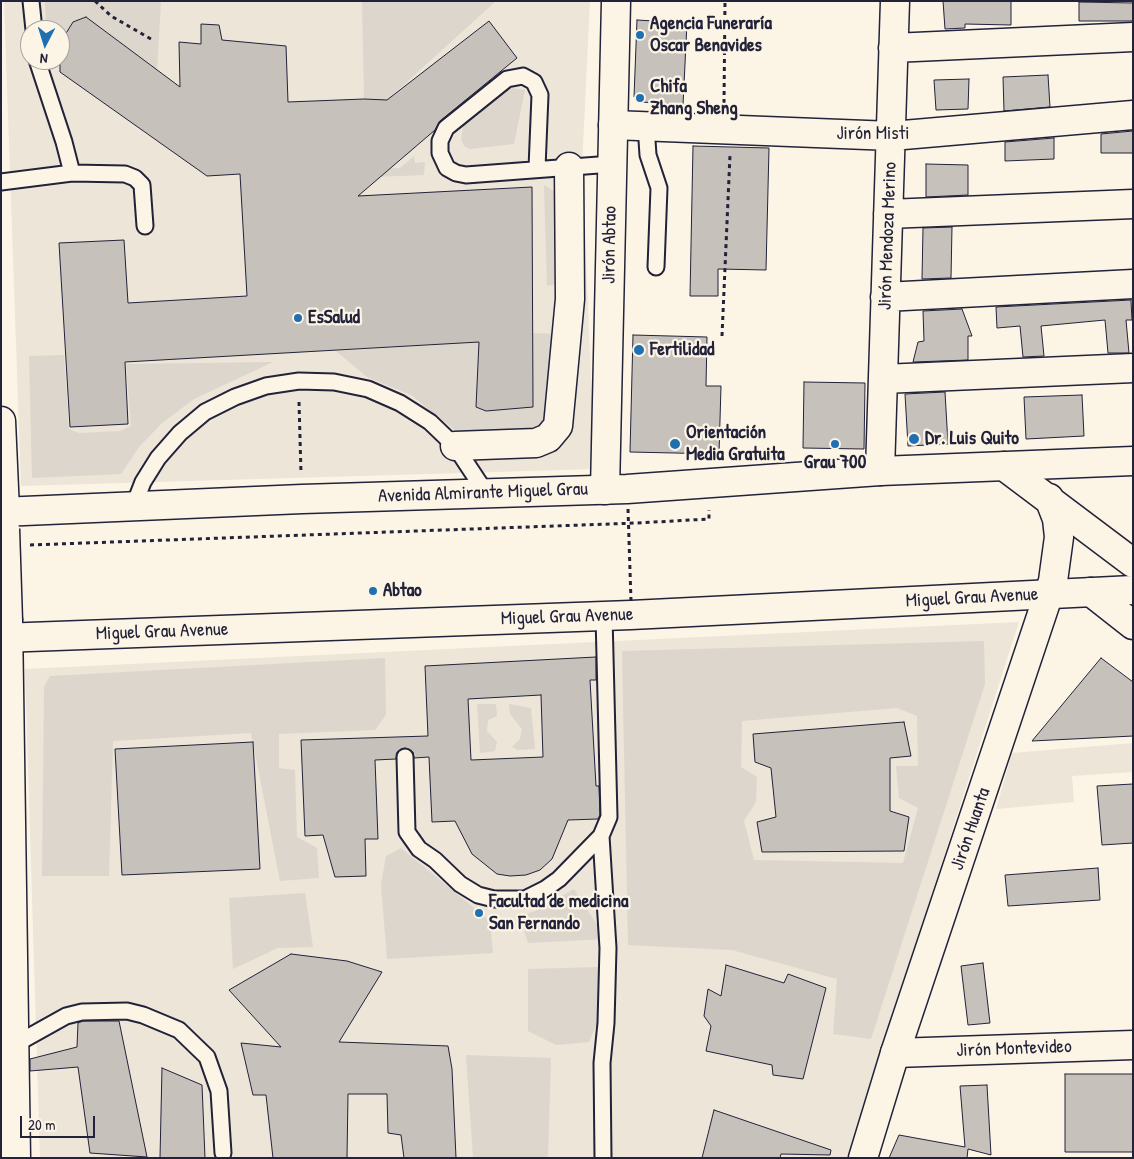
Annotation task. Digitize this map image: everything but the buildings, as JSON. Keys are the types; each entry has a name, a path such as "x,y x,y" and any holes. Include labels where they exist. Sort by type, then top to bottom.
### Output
{"street":[{"name":"Jirón Abtao","path":"606,490 616,1"},
{"name":"Jirón Mendoza Merino","path":"880,471 895,1"},
{"path":"893,48 1133,37"},
{"name":"Jirón Misti","path":"613,125 892,136 1133,116"},
{"path":"455,446 536,443 548,438 558,426 570,299 569,166"},
{"path":"888,214 1133,204"},
{"path":"885,297 1133,284"},
{"path":"883,379 1133,368"},
{"path":"1,421 8,524 6,632 14,1045 8,1080 16,1158"},
{"name":"Avenida Almirante Miguel Grau","path":"8,524 134,505 302,498 606,490 880,471 1133,461"},
{"path":"1004,466 1133,563"},
{"name":"Jirón Huanta","path":"863,1158 895,1053 1051,587 1059,537 1057,519 1041,492"},
{"name":"Miguel Grau Avenue","path":"6,632 604,616 1051,587 1091,592 1133,590"},
{"path":"1091,592 1133,625"},
{"name":"Jirón Montevideo","path":"895,1053 1133,1045"}],"lane":[{"path":"31,1 33,20"},
{"path":"40,70 72,173"},
{"path":"537,168 540,95 534,82 523,76 506,79 446,128 440,141 443,161 456,173 466,175 537,168 612,164"},
{"path":"646,126 648,155 659,188 656,267"},
{"path":"1,182 72,173 116,172 135,178 142,185 145,226"},
{"path":"134,505 143,482 158,458 180,433 205,412 250,391 266,386 299,381 334,382 368,390 400,403 430,422 455,446 486,493"},
{"path":"405,757 406,822 411,840 460,884 478,895 494,899 525,899 559,879 601,836 609,816 604,616"},
{"path":"601,836 608,948 606,1023 602,1064 603,1158"},
{"path":"14,1045 66,1016 82,1012 135,1013 179,1030 207,1056 220,1092 223,1153"}],"path":[{"path":"95,1 111,16 151,39"},
{"path":"722,336 727,130 725,1"},
{"path":"299,381 302,498"},
{"path":"8,524 637,523 709,519 709,508"},
{"path":"628,509 631,601"}],"shaded area":[{"path":"4,1 590,1 582,166 595,469 21,486"},
{"path":"45,1 161,1 157,70 86,17 73,22 70,27 70,20 46,20"},
{"path":"362,1 496,1 387,100 364,99"},
{"path":"512,88 525,90 514,144 470,149 464,146 461,139 464,119 480,104"},
{"path":"414,156 415,163 425,162 424,175 326,179 325,172 400,168"},
{"path":"544,185 566,199 565,282 547,286"},
{"path":"532,333 556,334 554,407 540,432 461,435 411,395 367,377 336,351 479,342 476,403 478,408 486,411"},
{"path":"64,355 69,429 79,433 120,431 131,426 126,364 273,362 194,399 161,424 139,447 121,474 32,478 29,356"},
{"name":"Facultad de medicina San Fernando","path":"1019,622 847,1158 40,1158 25,669"},
{"path":"984,641 985,684 871,1039 833,1034 837,979 732,950 628,945 622,651","holes":["897,708 917,716 918,766 896,766 899,798 918,808 903,863 754,860 744,821 756,802 757,777 741,767 742,721"]},
{"path":"385,658 386,715 375,730 279,734 279,768 295,770 297,837 317,848 319,878 280,881 251,733 113,741 109,876 42,876 44,687 50,676"},
{"path":"477,704 496,704 497,716 488,720 487,731 497,742 495,751 480,753"},
{"path":"509,704 531,708 535,749 518,750 512,747 520,739 522,729 510,714"},
{"path":"1133,743 1133,772 1072,776 1074,802 996,809 1012,753"},
{"path":"401,848 490,921 493,953 387,959 381,885 386,856"},
{"path":"574,889 606,939 528,943 520,916 535,911"},
{"path":"305,893 313,947 278,948 233,969 229,898"},
{"path":"599,967 597,1023 589,1042 556,1045 528,1031 528,969"},
{"path":"466,1055 551,1058 548,1158 473,1158"}],"place":[{"name":"Agencia Funeraría Oscar Benavides","path":"640,35"},
{"name":"Chifa Zhang Sheng","path":"640,98"},
{"name":"EsSalud","path":"298,318"},
{"name":"Fertilidad","path":"639,350"},
{"name":"Dr. Luis Quito","path":"914,439"},
{"name":"Orientación Media Gratuita","path":"675,444"},
{"name":"Grau 700","path":"835,444"},
{"name":"Abtao","path":"373,591"},
{"name":"Facultad de medicina San Fernando","path":"479,913"}]}
